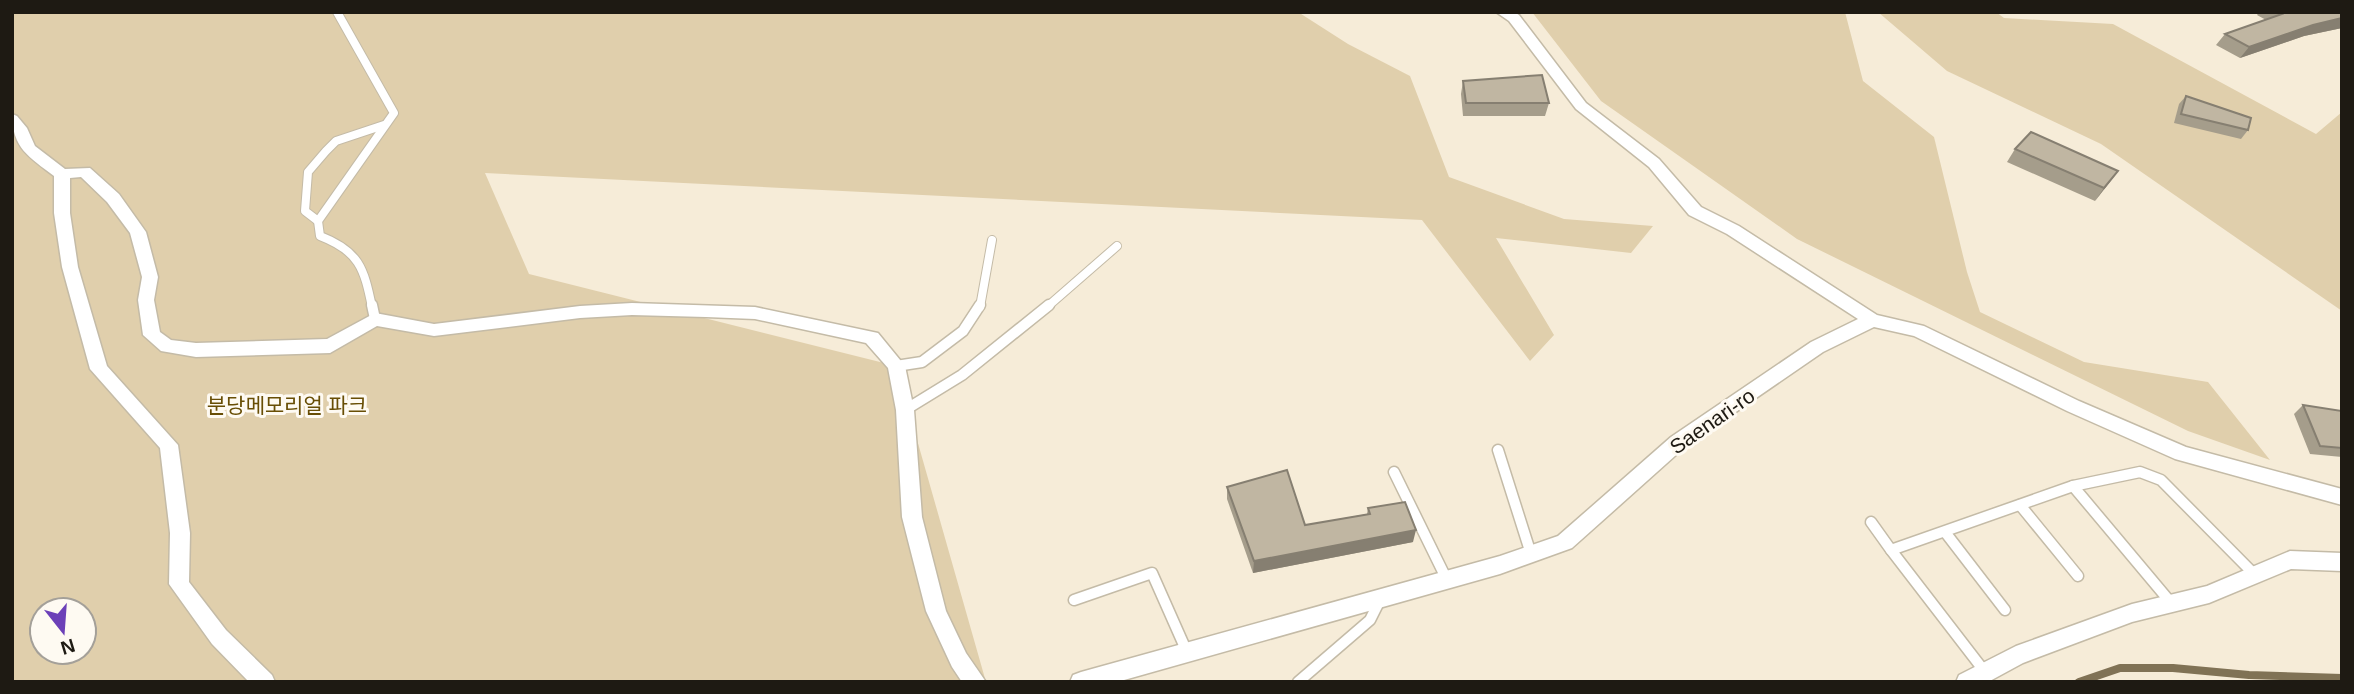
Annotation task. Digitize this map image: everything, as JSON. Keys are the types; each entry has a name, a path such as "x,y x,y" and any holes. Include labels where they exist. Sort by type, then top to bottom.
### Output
{"street":[{"path":"1503,12 1514,18 1581,106 1654,163 1695,211 1733,230 1872,320 1918,331 2073,406 2182,454 2342,497"},
{"path":"12,119 22,131 20,150 62,174 85,172 113,198 138,232 150,277 146,300 149,325 152,335 167,346 196,350 330,346 375,319 434,330 510,319 632,309 755,313 872,338 896,366 905,410 912,517 936,611 960,660 975,682"},
{"path":"62,174 62,213 70,267 99,369 169,445 180,533 179,584 219,637 264,682"},
{"name":"Saenari-ro","path":"1081,682 1107,678 1187,652 1447,580 1565,542 1678,442 1817,347 1872,320"},
{"path":"1976,677 2016,656 2132,614 2209,594 2290,560 2342,562"}],"lane":[{"path":"337,12 394,113 318,221 320,236 337,242 357,256 375,319"},
{"path":"318,221 305,211 308,172 336,141 386,125"},
{"path":"896,366 922,362 963,331 980,307 992,240"},
{"path":"905,410 930,397 986,359 1117,246"},
{"path":"1498,450 1531,554"},
{"path":"1394,472 1447,580"},
{"path":"1891,550 2073,486 2140,472 2161,480 2255,575"},
{"path":"2073,486 2172,604"},
{"path":"2020,505 2078,576"},
{"path":"1871,522 1976,677"},
{"path":"1945,532 2005,610"},
{"path":"1074,600 1152,573 1187,652"},
{"path":"1298,682 1370,620 1381,598"}],"green space":[{"name":"분당메모리얼 파크","path":"12,12 1298,12 1348,44 1410,76 1449,177 1564,219 1653,226 1631,253 1496,238 1554,335 1530,361 1422,220 485,173 529,274 896,366 986,682 12,682"},
{"path":"1532,12 1845,12 1863,81 1934,137 1967,272 1980,312 2084,362 2208,382 2270,460 2188,431 1797,239 1601,101"},
{"path":"1878,12 1996,12 2004,18 2113,24 2316,134 2342,112 2342,311 2101,144 1947,71"}],"building":[{"path":"2279,12 2342,12 2342,18 2249,47 2225,34 2282,14"},
{"path":"1542,75 1549,103 1466,103 1463,81"},
{"path":"2186,96 2251,118 2248,130 2181,114"},
{"path":"2031,132 2118,171 2104,188 2015,149"},
{"path":"2303,405 2342,411 2342,448 2320,446"},
{"path":"1287,470 1305,525 1370,514 1368,508 1405,502 1416,530 1254,561 1227,487"}],"waterway":[{"path":"2079,682 2120,668 2173,668 2249,675 2342,678"}]}
